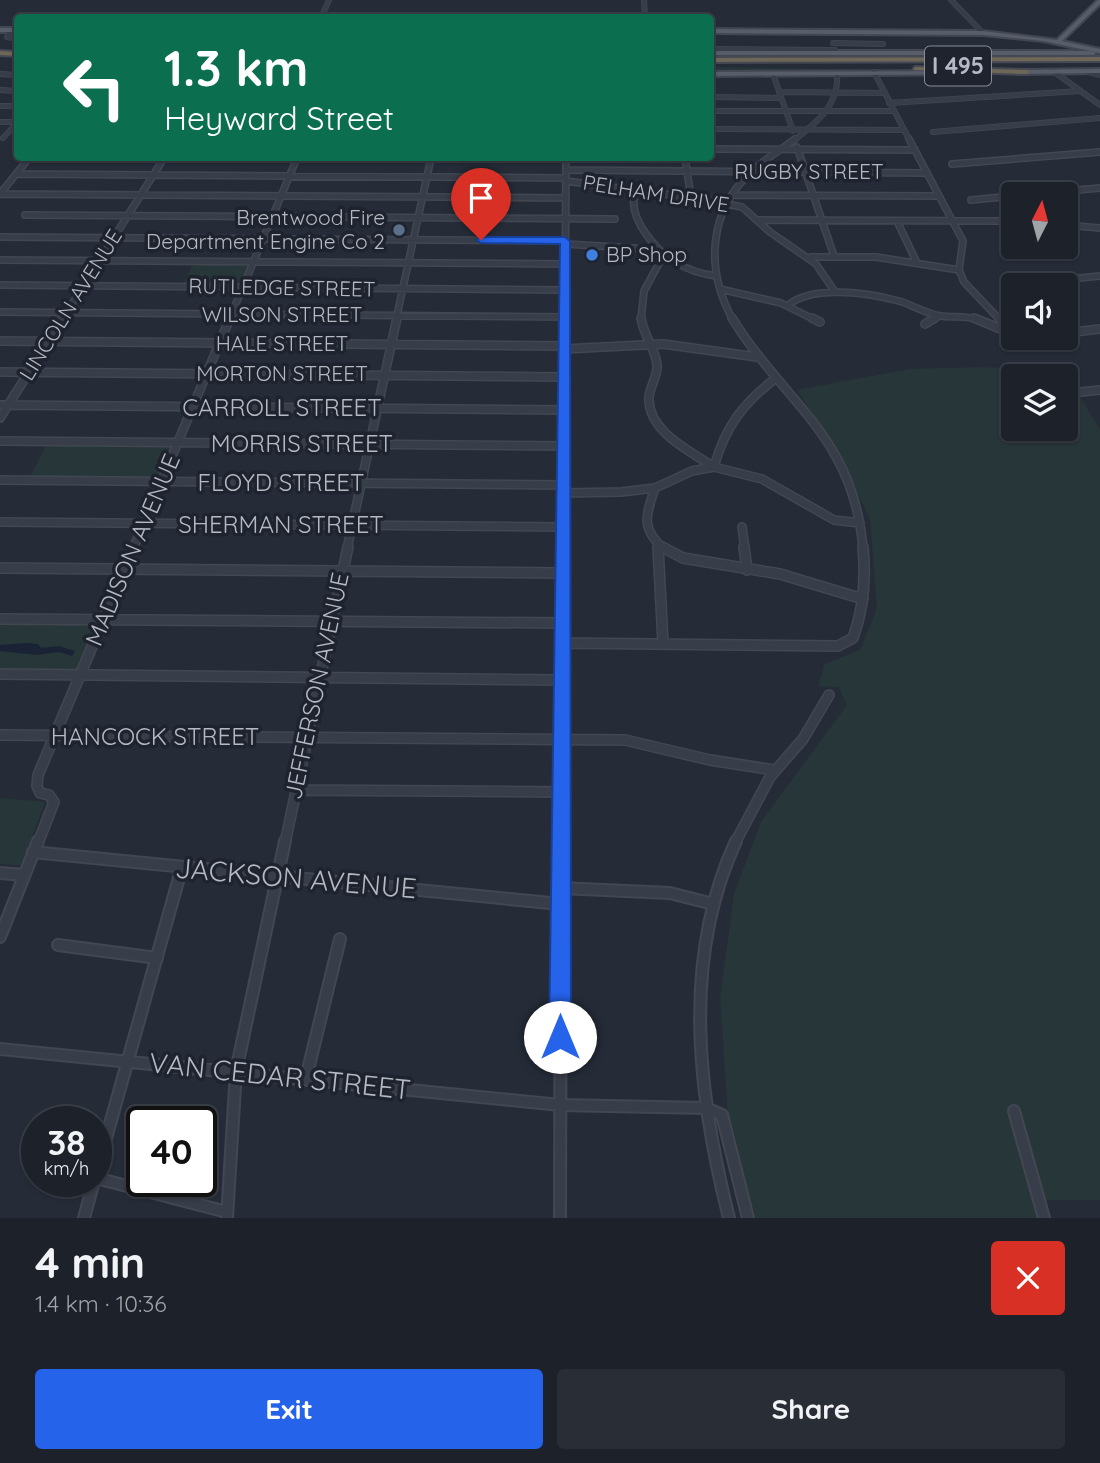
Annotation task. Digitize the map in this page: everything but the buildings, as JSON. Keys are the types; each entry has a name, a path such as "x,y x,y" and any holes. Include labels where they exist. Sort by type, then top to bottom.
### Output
{"highway":[{"path":"844,61 1016,54"},
{"name":"I 495","path":"714,63 1100,62"},
{"name":"I 495","path":"714,63 816,66 1100,62"},
{"path":"816,66 1027,72"}],"main road":[{"path":"983,33 1062,38 1099,4"},
{"path":"0,30 14,30"},
{"path":"714,31 983,33 1062,38 1081,47 1100,50"},
{"path":"714,51 1016,54 1081,47 1100,50"},
{"path":"714,74 1053,71 1100,73"}],"street":[{"path":"951,0 959,5 983,33"},
{"path":"830,32 835,52"},
{"path":"833,43 883,44"},
{"path":"1053,71 1100,105"},
{"path":"874,72 965,246 959,270 966,284 1001,318"},
{"path":"562,643 838,646 853,638 860,624 865,564 860,523 846,475 826,437 797,399 757,357 730,316 716,276 715,241 732,195 752,171 808,129 826,110 836,92 839,79 837,73"},
{"path":"773,74 834,256"},
{"path":"890,103 1080,91"},
{"path":"714,97 884,93"},
{"path":"714,111 894,111"},
{"path":"933,132 1100,118"},
{"path":"714,129 904,130"},
{"path":"714,149 915,150"},
{"path":"952,164 1100,152"},
{"path":"0,194 27,161"},
{"name":"LINCOLN AVENUE","path":"0,418 4,405 29,372 161,161"},
{"name":"MADISON AVENUE","path":"0,937 54,802 49,795 40,793 37,786 38,775 297,161"},
{"name":"JEFFERSON AVENUE","path":"227,1215 236,1070 430,161"},
{"path":"560,1218 566,161"},
{"path":"685,161 691,197"},
{"name":"RUGBY STREET","path":"566,176 687,171 927,173"},
{"path":"16,174 566,176"},
{"name":"PELHAM DRIVE","path":"566,176 635,192 691,197 749,211 772,234 811,257 827,275 835,292"},
{"path":"1078,190 1100,188"},
{"path":"635,192 634,205 639,220 648,237 664,254 697,273 716,276"},
{"path":"0,194 566,198"},
{"path":"732,195 939,196"},
{"path":"971,200 1001,197"},
{"path":"25,215 615,219"},
{"path":"759,220 1001,221"},
{"path":"897,221 916,261"},
{"path":"1078,226 1100,228"},
{"path":"0,237 565,242 624,247 664,254"},
{"path":"664,254 642,293 640,314 657,365 650,395 654,417 666,434 715,467 740,471 773,484 834,520 860,523"},
{"path":"811,257 916,261 959,270"},
{"path":"0,260 565,264"},
{"path":"1078,278 1100,276"},
{"name":"RUTLEDGE STREET","path":"0,285 564,290"},
{"path":"720,289 758,296 820,322"},
{"path":"787,306 802,296 835,292 870,294 922,308 939,316 972,317 1001,328"},
{"name":"WILSON STREET","path":"0,312 564,317"},
{"path":"925,324 939,316"},
{"path":"1078,332 1100,329"},
{"name":"HALE STREET","path":"0,341 564,347 648,344 696,347 757,357"},
{"name":"MORTON STREET","path":"0,372 564,377"},
{"path":"715,467 722,438 734,414 754,394 776,379"},
{"path":"1081,392 1100,390"},
{"name":"CARROLL STREET","path":"4,405 563,410"},
{"name":"MORRIS STREET","path":"0,441 563,446"},
{"name":"FLOYD STREET","path":"0,480 361,483 563,489 602,493 655,488 692,471 715,467"},
{"path":"655,488 646,503 644,520 650,536 658,545 706,565 787,576 863,599"},
{"name":"SHERMAN STREET","path":"0,522 562,527"},
{"path":"742,527 747,570"},
{"path":"658,545 663,643"},
{"path":"0,568 562,573"},
{"path":"0,619 562,623"},
{"path":"0,674 561,680"},
{"path":"729,1218 714,1165 701,1068 700,999 713,904 730,850 774,771 808,732 829,695"},
{"name":"HANCOCK STREET","path":"0,735 646,742 708,759 754,764 774,771"},
{"path":"295,790 561,792"},
{"name":"JACKSON AVENUE","path":"33,852 560,904"},
{"path":"112,1120 182,867"},
{"path":"0,873 24,875"},
{"path":"560,888 607,892 670,892 713,904"},
{"path":"306,1079 340,939"},
{"path":"58,945 157,958"},
{"name":"VAN CEDAR STREET","path":"0,1049 236,1070 560,1105 706,1108"},
{"path":"706,1108 722,1115 748,1218"},
{"path":"1014,1111 1044,1218"},
{"path":"112,1183 227,1215"},
{"path":"84,1218 90,1197"}],"shaded area":[{"path":"714,54 980,55 714,58"},
{"path":"714,67 943,71 714,73"},
{"path":"194,263 250,263 241,285 183,284"},
{"path":"1001,368 1001,441 1078,441 1078,393 1100,430 1100,1200 1040,1200 1044,1218 756,1218 738,1164 735,1134 728,1115 720,999 734,894 761,822 847,705 839,687 818,686 825,664 860,650 877,608 870,519 837,452 797,390 910,369"},
{"path":"48,443 173,444 159,478 30,476"},
{"path":"0,622 98,623 78,671 0,670"},
{"path":"0,798 45,802 21,866 0,864"}],"water":[{"path":"38,644 41,648 59,646 75,651 72,656 59,652 37,655 0,651 0,645"}],"place":[{"name":"Brentwood Fire Department Engine Co 2","path":"399,230"},
{"name":"BP Shop","path":"592,255"}],"route":[{"path":"481,240 565,241 560,1037"}]}
